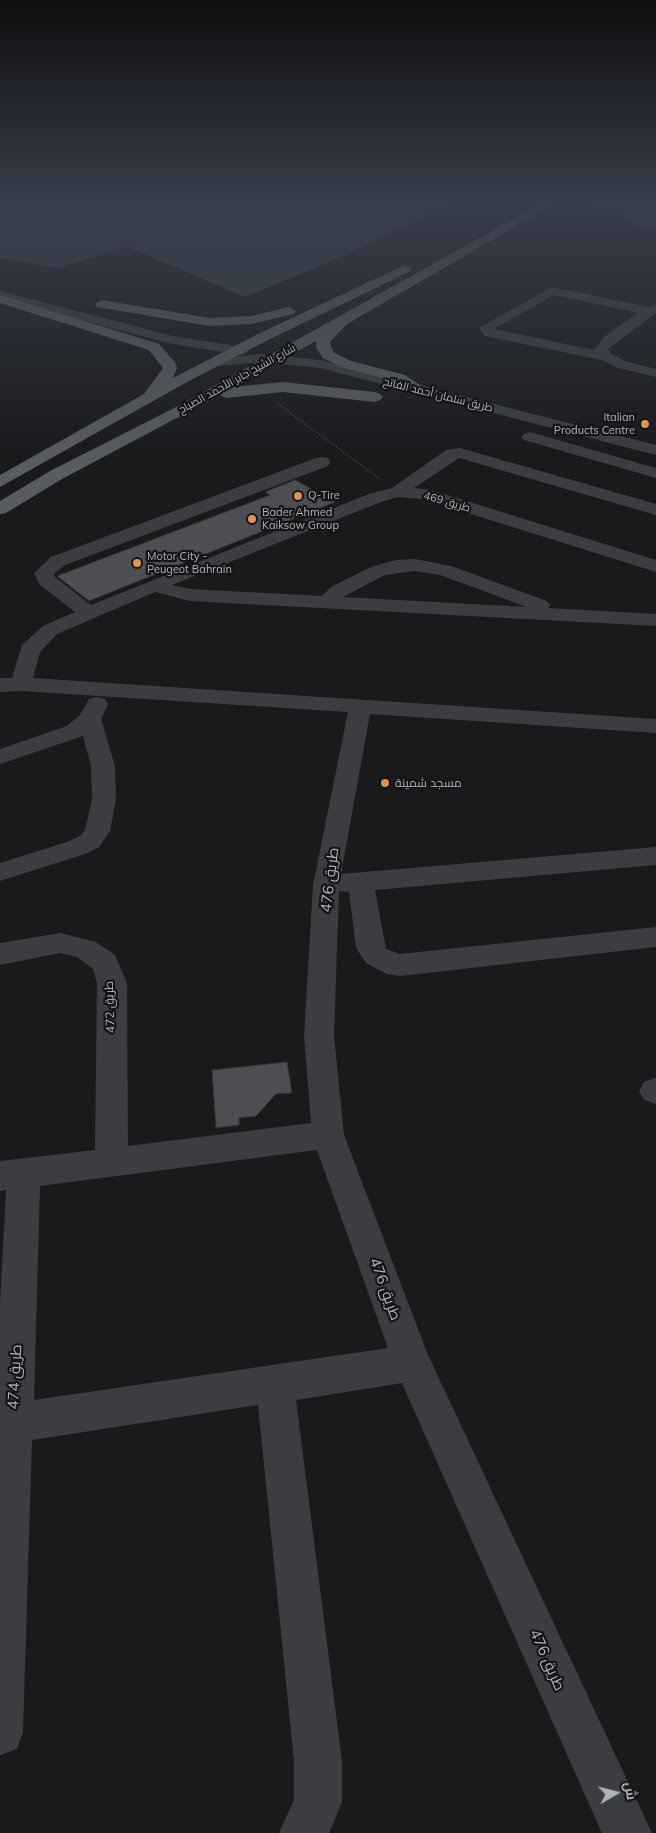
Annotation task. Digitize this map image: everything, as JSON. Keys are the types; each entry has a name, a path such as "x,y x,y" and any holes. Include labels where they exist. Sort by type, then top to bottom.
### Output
{"main road":[{"path":"97,303 185,319 231,322 272,317 359,289"},
{"name":"شارع الشيخ جابر الأحمد الصباح","path":"56,475 80,453 226,371 241,352 362,289"},
{"path":"266,358 277,343 380,289"},
{"name":"شارع الشيخ جابر الأحمد الصباح","path":"0,509 56,475 189,406 266,358 288,350 401,289"},
{"path":"0,297 154,347 168,362 170,368 167,376 144,401"},
{"path":"349,318 323,341 323,348 328,355 346,364 400,378 421,392"},
{"name":"شارع الشيخ جابر الأحمد الصباح","path":"0,482 144,401 218,362"},
{"path":"189,406 228,392 261,387 299,388 375,397"}],"street":[{"path":"652,310 552,291 486,328 490,333 606,357 623,365 656,373"},
{"path":"0,297 173,340 241,352"},
{"path":"97,303 224,338 241,352"},
{"path":"606,357 600,349 610,339 652,310"},
{"name":"طريق سلمان أحمد الفاتح","path":"218,362 241,352 266,358 320,364 421,392 656,450"},
{"name":"طريق سلمان أحمد الفاتح","path":"266,358 275,371 394,402"},
{"path":"516,433 656,473"},
{"path":"398,492 452,454 460,453 656,510"},
{"path":"89,613 46,580 44,573 58,561 322,462"},
{"name":"طريق 469","path":"11,685 30,650 50,630 155,585 375,498 398,492 425,494 656,566"},
{"path":"330,602 332,596 338,591 378,570 396,566 415,565 444,570 532,601 542,606 548,613"},
{"path":"155,585 170,592 190,595 656,620"},
{"path":"11,685 656,726"},
{"path":"0,757 75,731 90,719 103,690"},
{"name":"طريق 476","path":"360,708 326,885 319,1036 328,1135 412,1363 627,1833"},
{"path":"0,872 80,847 90,841 98,831 104,800 103,766 90,719"},
{"path":"326,885 654,861"},
{"path":"361,882 370,947 376,956 393,964 400,965 656,937"},
{"name":"طريق 472","path":"0,954 60,942 86,949 105,963 112,983 111,1163"},
{"path":"12,1174 328,1135"},
{"name":"طريق 474","path":"0,1732 13,1423 12,1174"},
{"path":"13,1423 412,1363"},
{"path":"275,1384 318,1761 318,1802 304,1833"}],"path":[{"path":"261,387 260,391 398,492"}],"shaded area":[{"path":"225,289 265,289 245,297"}],"building":[{"path":"295,480 335,502 89,601 57,576 270,495 265,492"},
{"path":"287,1062 292,1093 276,1094 256,1116 239,1118 239,1125 216,1128 212,1070"}],"place":[{"name":"Italian Products Centre","path":"645,424"},
{"name":"Q-Tire","path":"298,496"},
{"name":"Bader Ahmed Kaiksow Group","path":"252,519"},
{"name":"Motor City - Peugeot Bahrain","path":"137,563"},
{"name":"مسجد شمينة","path":"385,783"}]}
